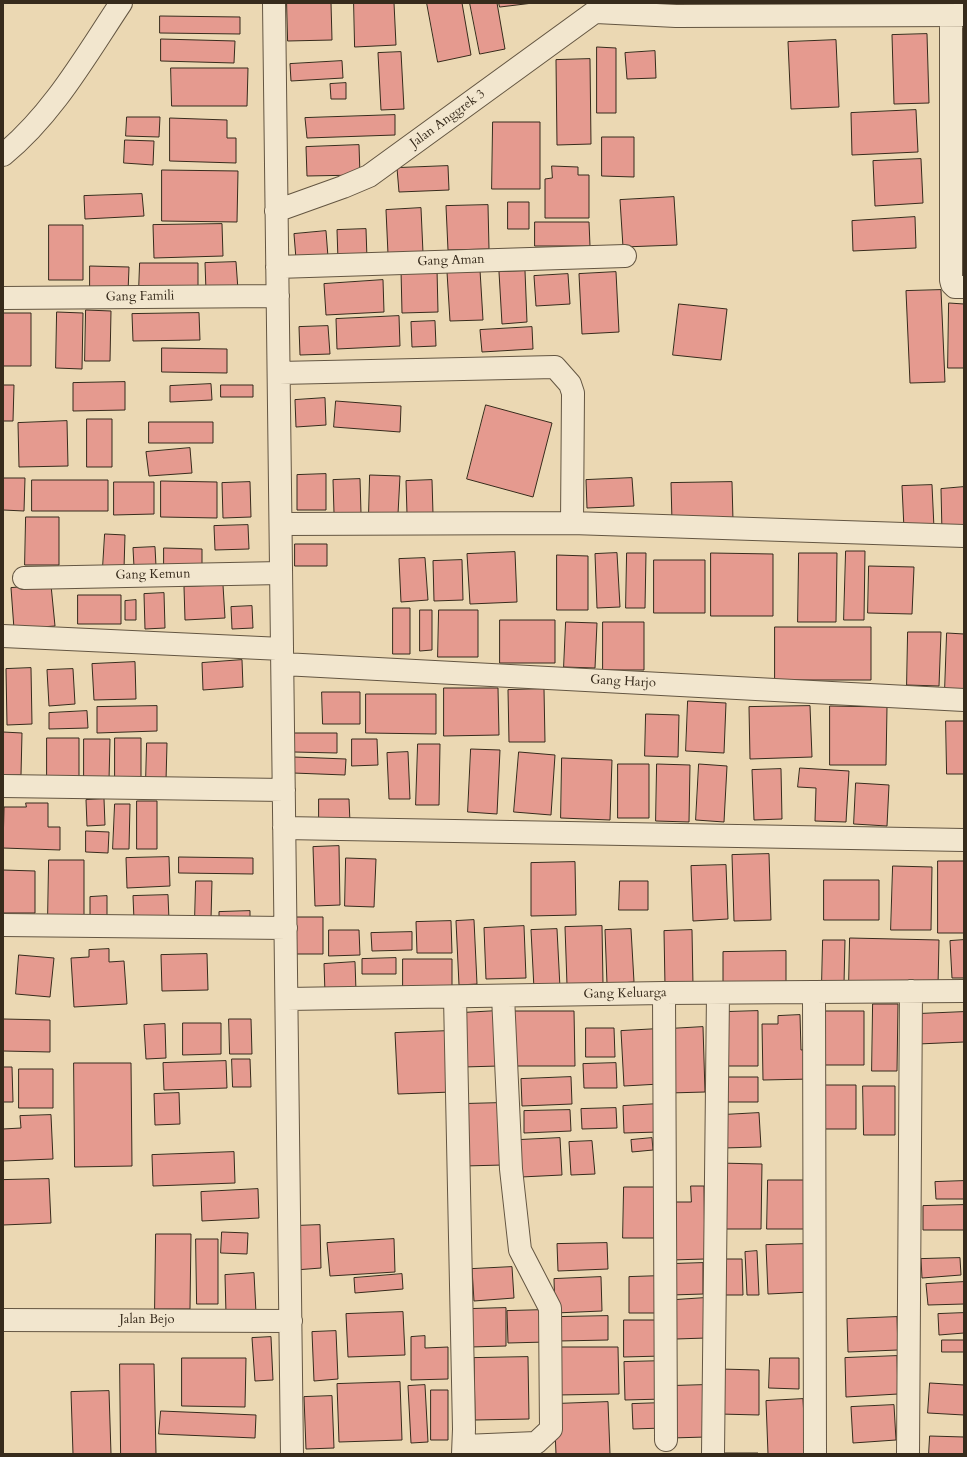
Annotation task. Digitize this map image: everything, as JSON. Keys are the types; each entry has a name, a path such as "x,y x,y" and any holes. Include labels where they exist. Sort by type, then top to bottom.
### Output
{"street":[{"path":"3,155 20,142 57,100 121,3"},
{"path":"274,3 292,1454"},
{"path":"601,8 676,16 957,16 951,280 955,287 964,287"},
{"name":"Jalan Anggrek 3","path":"276,211 343,187 368,176 601,8"},
{"name":"Gang Aman","path":"277,266 625,256"},
{"name":"Gang Famili","path":"3,298 278,296"},
{"path":"279,374 555,367 570,384 573,393 572,523"},
{"path":"281,524 572,523 964,536"},
{"name":"Gang Kemun","path":"24,578 281,572"},
{"name":"Gang Harjo","path":"3,636 282,656 964,700"},
{"path":"3,786 284,790"},
{"path":"284,828 964,840"},
{"path":"3,925 286,928"},
{"path":"908,1454 911,991"},
{"name":"Gang Keluarga","path":"287,999 664,993 964,991"},
{"path":"814,992 815,1454"},
{"path":"664,993 666,1440"},
{"path":"713,1454 718,993"},
{"path":"455,997 463,1450 536,1443 551,1428 550,1308 520,1250 511,1169 503,996"},
{"name":"Jalan Bejo","path":"3,1320 291,1321"}],"building":[{"path":"287,3 331,3 332,40 288,41"},
{"path":"354,3 394,3 396,45 355,47"},
{"path":"427,3 462,3 471,55 438,62"},
{"path":"470,3 497,3 505,49 480,54"},
{"path":"499,3 533,3 500,7"},
{"path":"786,3 826,3 826,9 786,10"},
{"path":"160,16 240,17 240,34 160,33"},
{"path":"927,34 929,103 894,104 892,35"},
{"path":"161,39 235,41 234,63 161,61"},
{"path":"836,40 839,107 791,109 788,42"},
{"path":"597,47 616,48 616,113 597,113"},
{"path":"655,51 656,78 627,79 625,53"},
{"path":"401,52 404,109 381,110 378,53"},
{"path":"590,59 591,144 557,145 556,60"},
{"path":"342,61 343,78 291,81 290,64"},
{"path":"171,68 248,68 247,106 172,106"},
{"path":"346,83 346,99 331,99 330,84"},
{"path":"916,110 918,152 852,155 851,113"},
{"path":"395,115 395,135 307,138 305,118"},
{"path":"127,117 160,117 159,137 126,136"},
{"path":"170,118 227,120 227,138 236,138 236,163 170,161"},
{"path":"493,122 540,122 540,189 492,189"},
{"path":"602,137 634,137 634,177 602,176"},
{"path":"125,140 154,141 153,165 124,163"},
{"path":"359,145 360,175 307,176 306,147"},
{"path":"921,159 923,203 875,206 873,161"},
{"path":"448,166 449,190 399,192 397,168"},
{"path":"552,166 578,167 578,175 589,175 589,218 545,218 545,179 552,178"},
{"path":"162,170 238,171 237,222 162,221"},
{"path":"142,194 144,216 85,219 84,196"},
{"path":"674,197 677,245 623,247 620,200"},
{"path":"508,202 529,202 529,229 508,229"},
{"path":"488,205 489,249 448,250 446,206"},
{"path":"421,208 423,253 388,254 386,210"},
{"path":"915,217 916,248 853,251 852,221"},
{"path":"535,222 589,222 590,246 535,246"},
{"path":"222,224 223,256 154,258 153,225"},
{"path":"49,225 83,225 83,280 49,280"},
{"path":"366,229 367,259 338,260 337,230"},
{"path":"326,231 328,257 296,259 294,234"},
{"path":"236,262 238,290 206,291 205,263"},
{"path":"140,263 198,263 198,292 139,291"},
{"path":"90,266 129,267 128,292 90,291"},
{"path":"437,269 438,312 402,313 401,270"},
{"path":"480,270 483,320 450,321 447,272"},
{"path":"525,271 527,322 502,324 499,272"},
{"path":"616,272 619,332 582,334 579,274"},
{"path":"568,274 570,304 536,306 534,276"},
{"path":"383,280 384,312 326,315 324,284"},
{"path":"941,290 945,382 910,383 906,291"},
{"path":"949,303 964,304 964,368 948,368"},
{"path":"679,304 727,309 721,360 673,355"},
{"path":"86,310 111,311 110,361 85,361"},
{"path":"57,312 83,313 82,369 56,368"},
{"path":"3,313 31,313 31,366 3,366"},
{"path":"199,313 200,340 133,341 132,314"},
{"path":"399,316 400,346 337,349 336,319"},
{"path":"435,321 436,346 412,347 411,322"},
{"path":"328,326 330,354 300,355 299,327"},
{"path":"532,327 533,349 482,352 480,330"},
{"path":"162,348 227,349 227,373 162,372"},
{"path":"125,382 125,410 73,411 73,383"},
{"path":"211,384 212,400 170,402 170,386"},
{"path":"3,385 14,385 13,421 3,421"},
{"path":"221,385 253,385 253,397 221,397"},
{"path":"325,398 326,425 296,427 295,400"},
{"path":"336,401 401,406 400,432 334,427"},
{"path":"486,405 552,423 533,497 467,479"},
{"path":"87,419 112,419 112,467 87,467"},
{"path":"67,421 68,466 19,467 18,423"},
{"path":"149,422 213,422 213,443 149,443"},
{"path":"190,448 192,473 149,476 146,452"},
{"path":"326,474 326,510 297,510 297,475"},
{"path":"370,475 400,476 398,514 369,513"},
{"path":"3,478 25,478 24,511 3,510"},
{"path":"632,478 634,506 587,508 586,480"},
{"path":"360,479 361,513 334,513 333,480"},
{"path":"32,480 108,480 108,511 32,511"},
{"path":"432,480 433,514 407,514 406,481"},
{"path":"161,481 217,482 217,518 161,517"},
{"path":"114,482 154,482 154,514 114,515"},
{"path":"250,482 251,517 223,518 222,483"},
{"path":"732,482 733,521 672,522 671,483"},
{"path":"932,485 934,528 904,529 902,486"},
{"path":"964,487 964,532 942,533 941,489"},
{"path":"26,517 59,517 59,565 25,565"},
{"path":"248,525 249,549 215,550 214,526"},
{"path":"105,534 125,535 124,569 103,567"},
{"path":"295,544 327,544 327,566 295,566"},
{"path":"155,547 156,566 134,567 133,548"},
{"path":"164,548 202,549 202,569 164,568"},
{"path":"846,551 865,551 864,620 844,620"},
{"path":"515,552 517,602 470,604 467,554"},
{"path":"617,553 620,607 597,608 595,554"},
{"path":"627,553 646,553 645,608 626,608"},
{"path":"711,553 773,554 773,616 711,616"},
{"path":"799,553 837,553 836,622 798,622"},
{"path":"557,555 588,556 588,610 557,610"},
{"path":"425,558 428,600 401,602 399,559"},
{"path":"462,560 463,600 434,601 433,561"},
{"path":"654,560 705,560 705,613 654,613"},
{"path":"869,566 914,567 912,614 868,613"},
{"path":"51,585 55,626 14,629 11,588"},
{"path":"223,585 225,618 185,620 184,587"},
{"path":"164,593 165,628 145,629 144,594"},
{"path":"78,595 121,595 121,624 78,624"},
{"path":"136,600 136,620 125,620 125,601"},
{"path":"252,606 253,628 232,629 231,607"},
{"path":"393,608 410,608 410,654 393,654"},
{"path":"420,610 432,610 432,650 420,651"},
{"path":"439,610 478,610 478,657 438,657"},
{"path":"500,620 555,620 555,663 500,663"},
{"path":"566,622 597,623 595,668 564,667"},
{"path":"603,622 644,622 644,670 603,670"},
{"path":"775,627 871,627 871,680 775,680"},
{"path":"908,632 941,632 939,686 907,685"},
{"path":"947,633 964,634 964,690 945,690"},
{"path":"242,660 243,687 203,690 202,663"},
{"path":"135,662 136,699 94,700 92,664"},
{"path":"31,668 32,724 7,725 6,669"},
{"path":"73,669 75,704 49,706 47,670"},
{"path":"444,688 498,688 499,735 444,736"},
{"path":"544,689 545,742 509,742 508,690"},
{"path":"322,692 360,692 360,724 323,724"},
{"path":"366,694 436,694 436,734 366,733"},
{"path":"688,701 726,703 724,753 686,751"},
{"path":"157,706 157,731 97,733 97,707"},
{"path":"810,706 812,757 750,759 749,707"},
{"path":"830,706 887,707 886,765 830,765"},
{"path":"87,711 88,728 49,729 49,713"},
{"path":"646,714 679,715 678,757 645,756"},
{"path":"946,721 964,721 964,774 947,774"},
{"path":"3,732 22,733 21,775 3,775"},
{"path":"294,733 337,733 337,753 294,752"},
{"path":"47,738 79,738 79,778 47,778"},
{"path":"115,738 141,738 141,781 115,781"},
{"path":"84,739 110,739 109,780 84,779"},
{"path":"352,739 377,739 378,765 352,766"},
{"path":"147,743 167,743 166,781 146,781"},
{"path":"418,744 440,744 439,805 416,805"},
{"path":"471,749 500,750 497,814 468,812"},
{"path":"408,752 410,799 389,799 387,753"},
{"path":"519,752 555,755 551,815 514,812"},
{"path":"294,757 346,759 345,775 293,773"},
{"path":"562,758 612,760 610,820 561,818"},
{"path":"618,764 649,764 649,818 618,818"},
{"path":"657,764 690,765 689,822 656,821"},
{"path":"699,764 727,766 724,822 696,820"},
{"path":"800,768 849,771 846,822 815,821 816,788 798,787"},
{"path":"781,769 782,819 754,820 752,770"},
{"path":"856,783 889,785 887,826 854,824"},
{"path":"104,799 105,825 87,826 86,800"},
{"path":"319,799 349,799 350,823 319,824"},
{"path":"137,801 157,801 157,849 137,849"},
{"path":"26,803 48,803 48,827 60,827 60,850 3,848 4,807 26,807"},
{"path":"115,804 130,804 129,849 113,849"},
{"path":"86,831 109,832 108,853 86,852"},
{"path":"339,846 340,905 315,906 313,847"},
{"path":"769,854 771,920 734,921 732,855"},
{"path":"169,857 170,886 127,888 126,858"},
{"path":"179,857 253,858 253,874 179,873"},
{"path":"346,858 376,859 374,907 345,906"},
{"path":"49,860 84,860 84,918 48,918"},
{"path":"938,861 964,861 964,933 938,933"},
{"path":"575,862 576,915 531,916 531,863"},
{"path":"726,865 728,919 693,921 691,866"},
{"path":"893,866 932,867 931,930 891,930"},
{"path":"3,870 35,871 35,913 3,913"},
{"path":"824,880 879,880 879,920 824,920"},
{"path":"196,881 212,881 211,919 195,919"},
{"path":"620,881 648,881 648,910 619,910"},
{"path":"168,895 169,920 134,920 133,896"},
{"path":"107,896 107,923 90,923 90,897"},
{"path":"250,911 250,925 219,926 219,912"},
{"path":"289,917 323,917 323,954 289,954"},
{"path":"474,920 477,984 459,985 456,921"},
{"path":"451,921 452,953 417,953 416,922"},
{"path":"524,926 526,978 486,979 484,928"},
{"path":"602,926 603,984 567,985 565,927"},
{"path":"557,929 560,988 534,989 531,930"},
{"path":"631,929 634,982 607,984 605,930"},
{"path":"329,930 359,930 360,955 329,956"},
{"path":"692,930 693,986 665,986 664,931"},
{"path":"412,932 412,950 372,951 371,933"},
{"path":"850,938 939,940 938,986 849,985"},
{"path":"823,940 845,940 844,984 822,983"},
{"path":"964,940 964,978 952,978 950,941"},
{"path":"109,949 109,962 124,961 127,1004 74,1007 71,958 89,957 89,950"},
{"path":"786,951 786,987 723,988 723,952"},
{"path":"207,954 208,990 162,991 161,955"},
{"path":"19,955 54,958 50,997 16,994"},
{"path":"396,958 396,974 362,974 362,959"},
{"path":"403,959 452,959 452,992 403,993"},
{"path":"355,962 356,991 325,993 324,964"},
{"path":"873,1004 898,1004 897,1071 872,1071"},
{"path":"497,1011 499,1066 463,1067 461,1013"},
{"path":"512,1011 574,1011 575,1066 512,1066"},
{"path":"758,1011 758,1066 725,1066 725,1012"},
{"path":"820,1011 864,1011 864,1065 819,1065"},
{"path":"964,1012 964,1042 918,1044 917,1014"},
{"path":"800,1015 801,1050 810,1049 811,1079 763,1080 762,1024 778,1024 778,1016"},
{"path":"3,1019 50,1020 50,1052 3,1051"},
{"path":"229,1019 251,1019 252,1054 230,1054"},
{"path":"183,1023 221,1023 221,1054 183,1055"},
{"path":"165,1024 166,1058 146,1059 144,1025"},
{"path":"703,1027 705,1092 669,1093 668,1029"},
{"path":"586,1028 614,1028 615,1057 586,1057"},
{"path":"658,1029 660,1084 624,1086 621,1031"},
{"path":"449,1031 452,1092 398,1094 395,1033"},
{"path":"232,1059 250,1059 251,1087 233,1087"},
{"path":"226,1061 227,1088 164,1090 163,1063"},
{"path":"74,1063 131,1063 132,1166 75,1167"},
{"path":"616,1063 617,1088 584,1088 583,1064"},
{"path":"3,1067 12,1067 13,1102 3,1102"},
{"path":"19,1069 53,1069 53,1108 19,1108"},
{"path":"571,1077 572,1104 522,1106 521,1079"},
{"path":"722,1077 758,1077 758,1102 722,1102"},
{"path":"821,1085 856,1085 856,1129 821,1129"},
{"path":"863,1086 895,1086 895,1135 864,1135"},
{"path":"179,1093 180,1124 155,1125 154,1094"},
{"path":"501,1103 503,1165 464,1166 462,1104"},
{"path":"658,1104 659,1132 624,1133 623,1106"},
{"path":"616,1108 617,1128 582,1129 581,1109"},
{"path":"570,1110 571,1131 524,1133 524,1111"},
{"path":"759,1113 761,1147 723,1148 722,1115"},
{"path":"51,1115 53,1159 3,1161 3,1129 21,1128 20,1116"},
{"path":"560,1138 562,1175 521,1177 519,1140"},
{"path":"652,1138 653,1150 632,1152 631,1140"},
{"path":"592,1141 595,1174 571,1175 569,1142"},
{"path":"234,1152 235,1183 153,1186 152,1155"},
{"path":"718,1163 762,1164 761,1229 717,1229"},
{"path":"49,1179 51,1223 3,1225 3,1180"},
{"path":"768,1180 806,1180 806,1229 767,1229"},
{"path":"964,1181 964,1199 936,1199 935,1182"},
{"path":"691,1186 704,1186 705,1259 671,1260 671,1202 691,1202"},
{"path":"624,1187 658,1187 657,1238 623,1238"},
{"path":"258,1189 259,1218 202,1221 201,1192"},
{"path":"964,1205 964,1230 923,1230 923,1206"},
{"path":"320,1225 321,1268 295,1270 293,1226"},
{"path":"222,1232 248,1233 247,1254 221,1253"},
{"path":"156,1234 191,1234 190,1309 155,1309"},
{"path":"196,1239 218,1239 218,1304 197,1304"},
{"path":"394,1239 395,1272 330,1276 327,1243"},
{"path":"607,1243 608,1269 558,1271 557,1244"},
{"path":"808,1244 810,1292 768,1294 766,1245"},
{"path":"757,1251 759,1295 747,1295 745,1252"},
{"path":"960,1258 961,1275 922,1278 921,1259"},
{"path":"722,1259 742,1259 743,1295 724,1295"},
{"path":"703,1263 703,1294 671,1295 671,1264"},
{"path":"512,1267 514,1298 474,1301 472,1269"},
{"path":"254,1273 256,1313 226,1314 225,1275"},
{"path":"402,1274 403,1289 355,1293 354,1278"},
{"path":"661,1276 661,1313 629,1313 629,1277"},
{"path":"601,1277 602,1311 555,1313 554,1279"},
{"path":"964,1282 964,1304 928,1305 926,1284"},
{"path":"705,1298 706,1338 676,1339 675,1300"},
{"path":"506,1308 506,1346 470,1347 469,1309"},
{"path":"544,1310 546,1342 508,1343 507,1311"},
{"path":"403,1312 405,1355 348,1357 346,1314"},
{"path":"964,1313 964,1333 939,1335 938,1314"},
{"path":"608,1316 608,1340 559,1341 558,1317"},
{"path":"897,1317 898,1350 848,1352 847,1319"},
{"path":"624,1320 661,1320 662,1356 624,1357"},
{"path":"336,1331 338,1379 314,1381 312,1332"},
{"path":"425,1336 425,1348 448,1347 448,1379 411,1380 411,1337"},
{"path":"271,1337 273,1380 255,1381 252,1338"},
{"path":"942,1340 964,1340 964,1352 942,1352"},
{"path":"556,1347 618,1347 619,1394 557,1395"},
{"path":"897,1356 898,1394 846,1397 845,1358"},
{"path":"528,1357 529,1419 475,1420 474,1358"},
{"path":"182,1358 246,1358 245,1407 182,1406"},
{"path":"770,1358 799,1358 799,1389 769,1388"},
{"path":"664,1361 664,1399 625,1400 624,1362"},
{"path":"120,1364 154,1364 156,1454 121,1454"},
{"path":"720,1369 759,1370 759,1415 719,1414"},
{"path":"400,1382 402,1440 339,1442 337,1384"},
{"path":"930,1383 964,1385 964,1415 928,1413"},
{"path":"425,1385 428,1442 411,1443 408,1386"},
{"path":"705,1385 706,1437 671,1438 670,1386"},
{"path":"431,1390 448,1390 448,1440 431,1440"},
{"path":"109,1391 111,1454 73,1454 71,1392"},
{"path":"332,1396 334,1448 306,1449 304,1397"},
{"path":"803,1399 806,1454 768,1454 766,1401"},
{"path":"608,1402 610,1454 556,1454 554,1404"},
{"path":"662,1403 663,1428 633,1429 632,1404"},
{"path":"894,1405 896,1440 853,1443 851,1407"},
{"path":"161,1411 256,1415 255,1438 159,1434"},
{"path":"930,1436 964,1437 964,1454 929,1454"},
{"path":"758,1453 758,1454 720,1454"}]}
